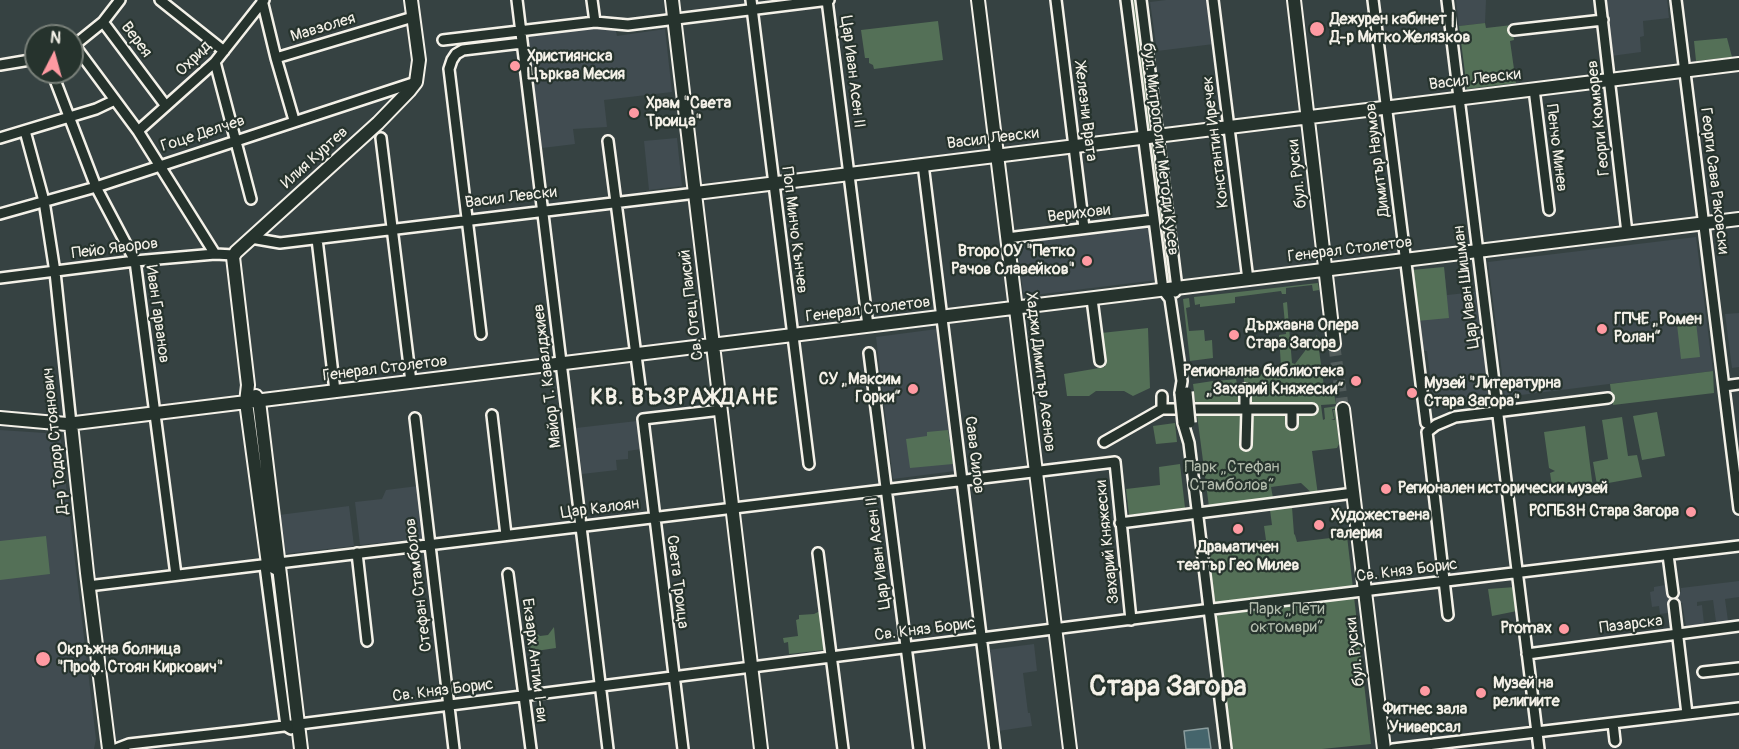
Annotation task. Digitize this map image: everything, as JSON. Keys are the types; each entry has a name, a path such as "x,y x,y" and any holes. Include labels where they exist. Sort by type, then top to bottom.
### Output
{"street":[{"path":"84,38 103,22 120,0"},
{"path":"160,0 224,51"},
{"path":"411,0 419,60 416,82"},
{"name":"Майор Т. Кавалджиев","path":"517,0 608,749"},
{"path":"592,0 595,22"},
{"name":"Св. Отец Паисий","path":"672,0 761,749"},
{"path":"443,40 595,22 628,25 674,20 752,5 828,0"},
{"name":"Цар Иван Асен II","path":"828,0 868,326"},
{"name":"Хаджи Димитър Асенов","path":"978,0 1070,749"},
{"name":"Железни Врата","path":"1056,0 1084,228"},
{"name":"бул. Митрополит Методи Кусев","path":"1126,0 1154,220 1170,292"},
{"name":"бул. Митрополит Методи Кусев","path":"1141,0 1157,135 1170,292 1226,749"},
{"name":"Константин Иречек","path":"1214,0 1248,280"},
{"name":"бул. Руски","path":"1294,0 1334,344"},
{"name":"Димитър Наумов","path":"1373,0 1418,352 1448,615"},
{"name":"Цар Иван Шишман","path":"1447,0 1539,749"},
{"name":"Георги Кюмюрев","path":"1600,0 1627,233"},
{"name":"Георги Сава Раковски","path":"1676,0 1739,509"},
{"path":"263,1 294,120"},
{"name":"Охрид","path":"138,131 215,62 263,1"},
{"name":"Поп Минчо Кънчев","path":"752,5 809,464"},
{"name":"Мавзолея","path":"276,58 413,17"},
{"path":"1514,30 1603,20"},
{"name":"Верея","path":"103,22 166,106"},
{"path":"481,334 450,79 450,63 459,51 522,42"},
{"path":"84,59 138,131 215,254"},
{"path":"0,65 24,61"},
{"path":"215,62 251,198"},
{"name":"Васил Левски","path":"251,238 280,243 392,230 1739,64"},
{"name":"Гоце Делчев","path":"0,214 96,187 294,120 416,82"},
{"name":"Илия Куртев","path":"234,255 389,113 416,82"},
{"name":"Иван Гарванов","path":"56,84 96,187 135,261 176,575"},
{"name":"Пенчо Минев","path":"1534,89 1549,210"},
{"path":"0,138 69,118 115,100"},
{"name":"Д-р Тодор Стоянович","path":"25,131 44,201 55,272 88,586 109,749"},
{"path":"381,138 411,382"},
{"path":"608,141 640,386"},
{"name":"Сава Силов","path":"923,164 994,749"},
{"name":"Генерал Столетов","path":"0,418 60,425 71,424 1015,308 1170,292 1248,280 1739,219"},
{"name":"Верихови","path":"1007,238 1154,220"},
{"path":"317,238 336,391"},
{"name":"Пейо Яворов","path":"0,278 135,261 215,254 234,255"},
{"path":"234,255 232,266 248,385 246,402 275,566"},
{"path":"1092,299 1101,361"},
{"name":"Цар Иван Асен II","path":"869,353 919,749"},
{"path":"1724,386 1739,384"},
{"path":"248,385 259,401 294,728 301,749"},
{"path":"1245,389 1246,445"},
{"path":"1162,396 1162,409"},
{"path":"1426,427 1452,418 1608,398"},
{"path":"1104,442 1162,409 1312,409"},
{"path":"1292,409 1292,424"},
{"name":"бул. Руски","path":"1343,409 1384,749"},
{"name":"Света Троица","path":"683,749 643,419 721,410"},
{"path":"492,415 506,535"},
{"name":"Стефан Стамболов","path":"415,418 454,749"},
{"name":"Цар Калоян","path":"88,586 275,566 357,553 1115,462"},
{"name":"Захарий Княжески","path":"1115,462 1131,620"},
{"path":"1120,522 1354,493"},
{"name":"Св. Княз Борис","path":"116,749 129,744 294,728 448,705 1739,546"},
{"path":"357,553 367,641"},
{"path":"818,553 843,749"},
{"path":"1668,555 1673,593"},
{"name":"Екзарх Антим I-ви","path":"508,574 531,749"},
{"path":"1674,604 1687,714"},
{"name":"Пазарска","path":"1527,654 1739,626"},
{"path":"1703,672 1739,668"},
{"path":"1394,749 1739,708"},
{"path":"1613,723 1615,741"}],"shaded area":[{"path":"1208,0 1214,44 1157,51 1150,2"},
{"path":"1456,0 1486,0 1485,23 1459,26"},
{"path":"1604,0 1667,0 1669,18 1643,21 1644,36 1640,37 1641,52 1611,56"},
{"path":"615,26 617,36 665,29 672,92 604,100 607,127 573,129 575,144 542,148 528,36"},
{"path":"677,138 682,186 649,190 644,141"},
{"name":"Второ ОУ \"Петко Рачов Славейков\"","path":"1150,224 1157,280 1026,296 1023,292 1017,242"},
{"name":"ГПЧЕ „Ромен Ролан“","path":"1696,237 1713,371 1505,397 1488,262"},
{"path":"1444,267 1447,295 1476,292 1489,401 1434,408 1427,351 1421,351 1412,270"},
{"path":"1739,313 1739,367 1732,368 1725,314"},
{"name":"СУ „Максим Горки“","path":"937,329 955,471 893,479 876,337"},
{"path":"637,421 641,449 628,451 628,459 616,460 617,470 582,474 576,428"},
{"name":"Окръжна болница \"Проф. Стоян Киркович\"","path":"0,430 60,434 96,739 94,749 0,749"},
{"path":"418,486 424,538 360,545 355,502 382,499 386,490"},
{"path":"349,506 354,546 283,554 279,515"},
{"path":"1739,581 1739,597 1725,599 1728,621 1716,622 1713,600 1697,602 1697,606 1702,605 1704,624 1686,626 1682,603 1667,605 1668,613 1660,614 1659,606 1652,607 1650,592 1654,591 1654,587 1665,585 1666,594 1681,592 1681,588"},
{"path":"1034,644 1037,671 1023,673 1032,726 998,731 988,650"}],"green space":[{"path":"1126,0 1141,0 1177,288 1163,290"},
{"path":"938,21 943,60 874,69 869,63 869,58 865,58 861,30"},
{"path":"1485,23 1486,28 1512,25 1514,40 1510,41 1516,83 1467,89 1459,26"},
{"path":"1727,38 1732,57 1696,61 1694,41"},
{"path":"1444,267 1449,318 1417,321 1412,270"},
{"path":"1318,283 1319,290 1313,291 1312,285 1286,288 1286,294 1282,294 1281,291 1235,297 1235,303 1200,307 1200,304 1195,305 1194,297"},
{"path":"1189,298 1190,307 1186,308 1189,331 1204,330 1205,341 1212,340 1213,358 1190,361 1183,299"},
{"name":"Парк „Стефан Стамболов“","path":"1287,302 1292,363 1295,364 1317,335 1325,394 1334,393 1336,404 1321,405 1323,420 1325,419 1324,408 1338,406 1338,401 1341,400 1342,408 1332,409 1334,419 1331,420 1335,420 1333,410 1336,410 1339,444 1337,448 1312,451 1318,495 1315,496 1301,483 1271,487 1273,498 1209,507 1193,384 1213,381 1214,387 1222,385 1217,385 1217,381 1236,379 1237,384 1244,383 1244,377 1268,373 1268,370 1281,367 1279,335 1286,334 1283,303"},
{"path":"1695,313 1700,357 1681,359 1676,316"},
{"path":"1148,328 1150,388 1133,396 1124,391 1096,391 1089,396 1067,396 1064,374 1105,367 1101,333"},
{"path":"1713,371 1714,393 1613,405 1610,384"},
{"path":"1657,412 1665,456 1642,460 1633,416"},
{"path":"1622,417 1628,456 1637,455 1642,477 1597,485 1593,462 1608,459 1602,420"},
{"path":"1175,423 1177,442 1156,444 1153,426"},
{"path":"1585,426 1593,488 1553,492 1550,473 1555,471 1549,468 1544,432"},
{"path":"948,430 953,464 910,468 906,439 927,436 927,432"},
{"path":"1180,464 1185,508 1129,515 1126,489 1160,485 1159,467"},
{"name":"Парк „Пети октомври“","path":"1292,507 1294,534 1297,542 1347,536 1371,744 1322,749 1232,749 1208,547 1233,546 1235,543 1266,540 1264,526 1272,525 1270,510"},
{"path":"46,536 50,574 0,580 0,541"},
{"path":"1515,587 1517,611 1492,616 1488,589"},
{"path":"820,611 824,650 789,654 788,642 784,643 783,638 798,636 796,620 799,619 799,615 814,614"},
{"path":"554,627 556,648 529,652 526,635 529,631 533,630 540,636 548,635"}],"water":[{"path":"1208,728 1211,749 1186,749 1184,731"}],"tunnel":[{"path":"1334,344 1343,409"}],"place":[{"name":"Дежурен кабинет | Д-р Митко Желязков","path":"1317,29"},
{"name":"Християнска Църква Месия","path":"515,66"},
{"name":"Храм \"Света Троица\"","path":"634,113"},
{"name":"Второ ОУ \"Петко Рачов Славейков\"","path":"1087,261"},
{"name":"ГПЧЕ „Ромен Ролан“","path":"1602,329"},
{"name":"Държавна Опера Стара Загора","path":"1234,335"},
{"name":"Регионална библиотека „Захарий Княжески“","path":"1356,381"},
{"name":"СУ „Максим Горки“","path":"913,389"},
{"name":"Музей \"Литературна Стара Загора\"","path":"1412,393"},
{"name":"Регионален исторически музей","path":"1386,489"},
{"name":"РСПБЗН Стара Загора","path":"1691,512"},
{"name":"Художествена галерия","path":"1319,525"},
{"name":"Драматичен театър Гео Милев","path":"1238,529"},
{"name":"Promax","path":"1564,629"},
{"name":"Окръжна болница \"Проф. Стоян Киркович\"","path":"43,659"},
{"name":"Фитнес зала Универсал","path":"1425,691"},
{"name":"Музей на религиите","path":"1481,693"}],"district":[{"name":"КВ. ВЪЗРАЖДАНЕ","path":"685,398"},
{"name":"Стара Загора","path":"1168,688"}]}
